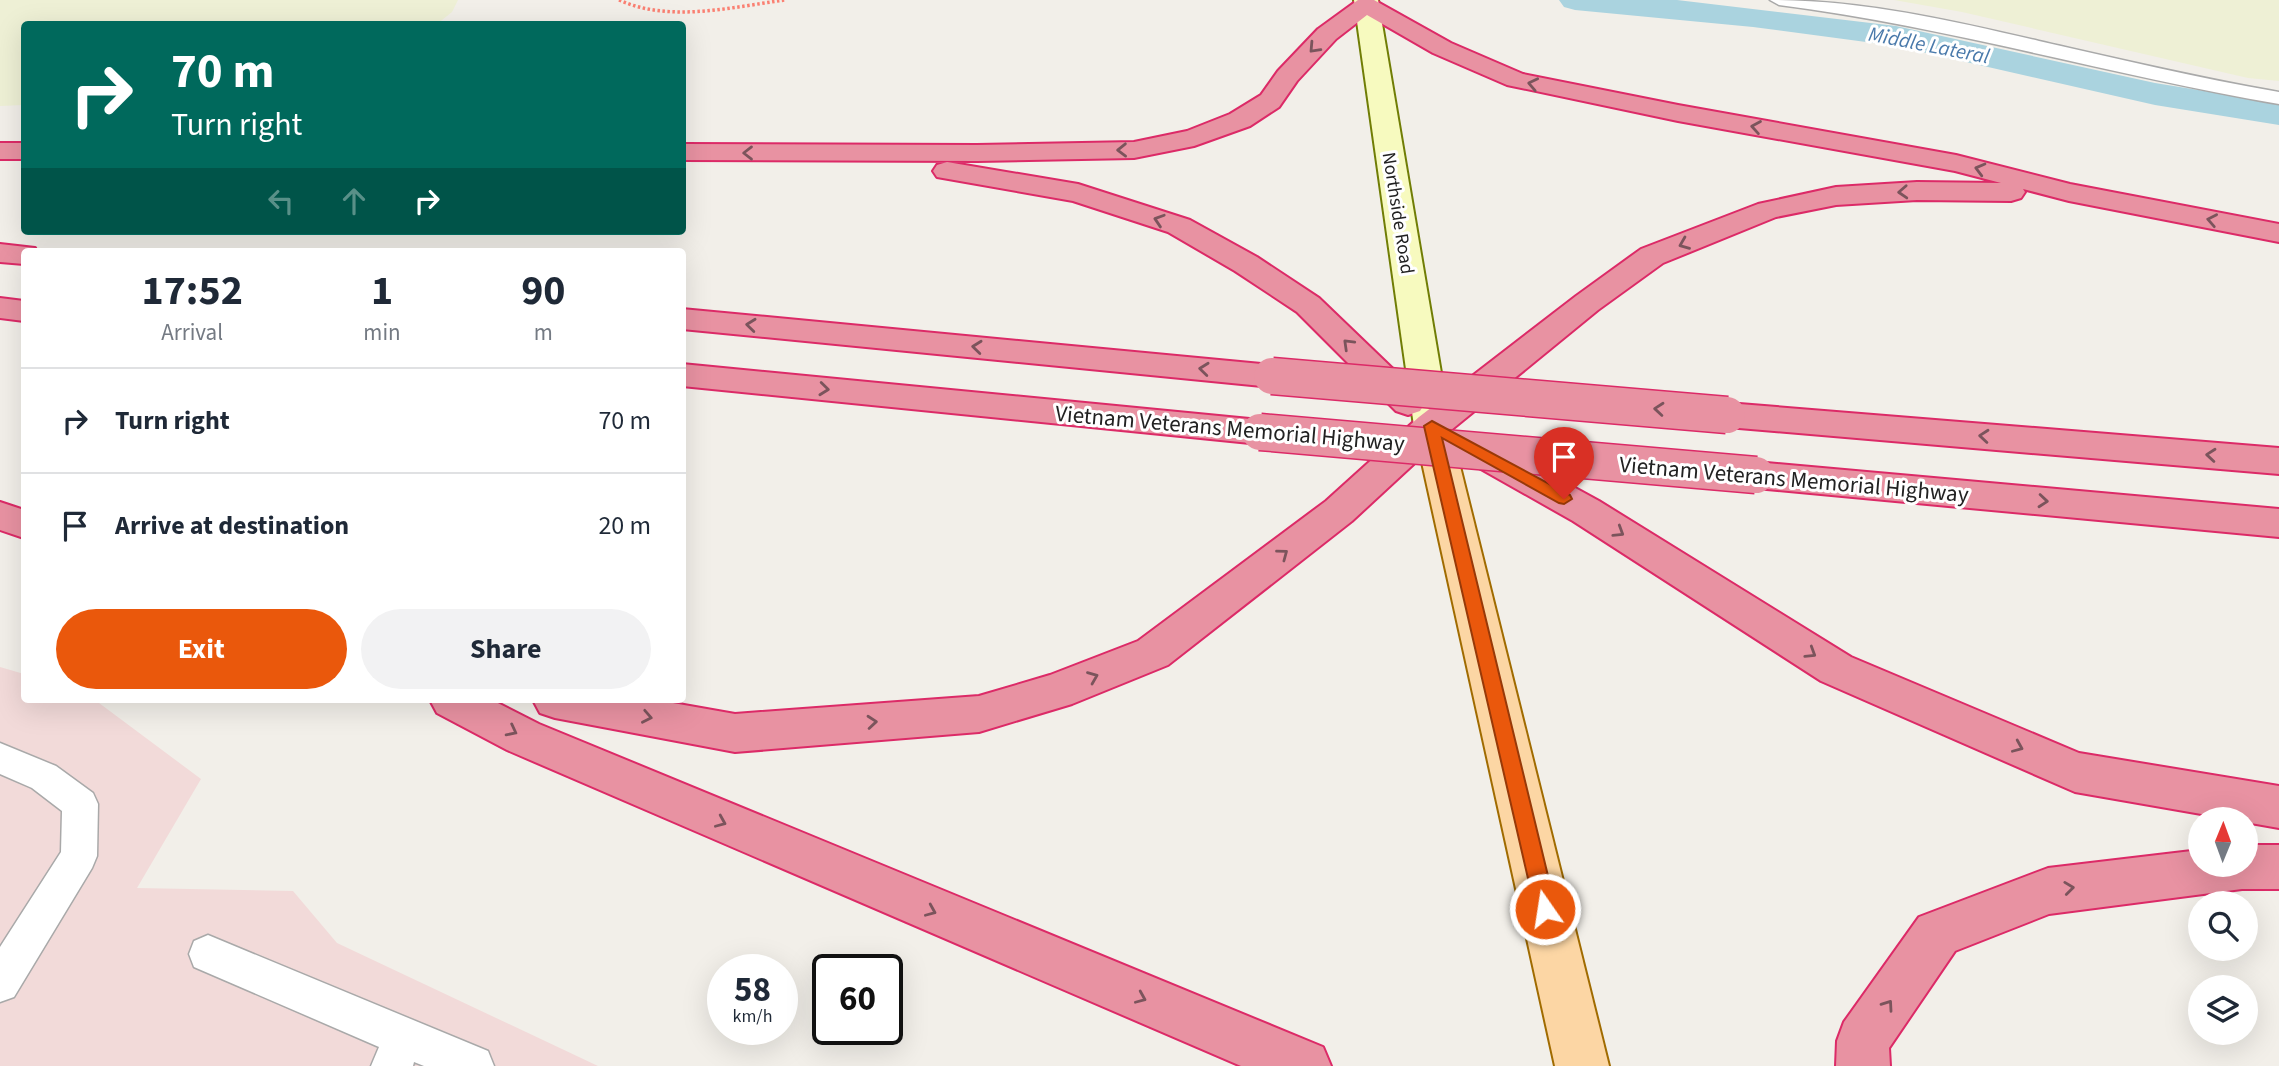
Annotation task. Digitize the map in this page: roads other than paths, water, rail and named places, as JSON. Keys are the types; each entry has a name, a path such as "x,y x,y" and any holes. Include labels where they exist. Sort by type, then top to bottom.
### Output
{"highway":[{"path":"686,152 1134,150 1194,138 1240,120 1270,101 1287,76 1327,34 1366,2 1442,48 1516,80 1678,113 1955,163 2069,192 2279,233"},
{"path":"0,151 21,151"},
{"path":"785,153 924,167 1078,193 1179,226 1246,264 1308,305 1432,426 1586,511 1836,669 2076,772 2279,807"},
{"path":"571,703 735,733 979,714 1057,691 1153,653 1339,511 1432,426 1587,303 1652,256 1768,209 1836,196 1917,191 2069,192"},
{"path":"0,253 21,255"},
{"path":"0,308 21,311"},
{"path":"686,319 1272,376 2279,461"},
{"name":"Vietnam Veterans Memorial Highway","path":"686,375 1260,432 2279,523"},
{"path":"0,516 21,523"},
{"path":"458,703 523,737 789,852 1304,1066"},
{"path":"1863,1066 1863,1041 1937,934 2048,891 2242,867 2279,867"}],"main road":[{"name":"Northside Road","path":"1366,2 1432,426"},
{"path":"1432,426 1582,1066"}],"lane":[{"path":"1779,0 1878,13 1978,32 2216,88 2279,98"},
{"path":"0,758 44,777 80,804 79,856 0,983"},
{"path":"208,954 397,1051 473,1066"}],"waterway":[{"name":"Middle Lateral","path":"1575,0 1753,17 1896,36 2155,94 2279,114"}]}
